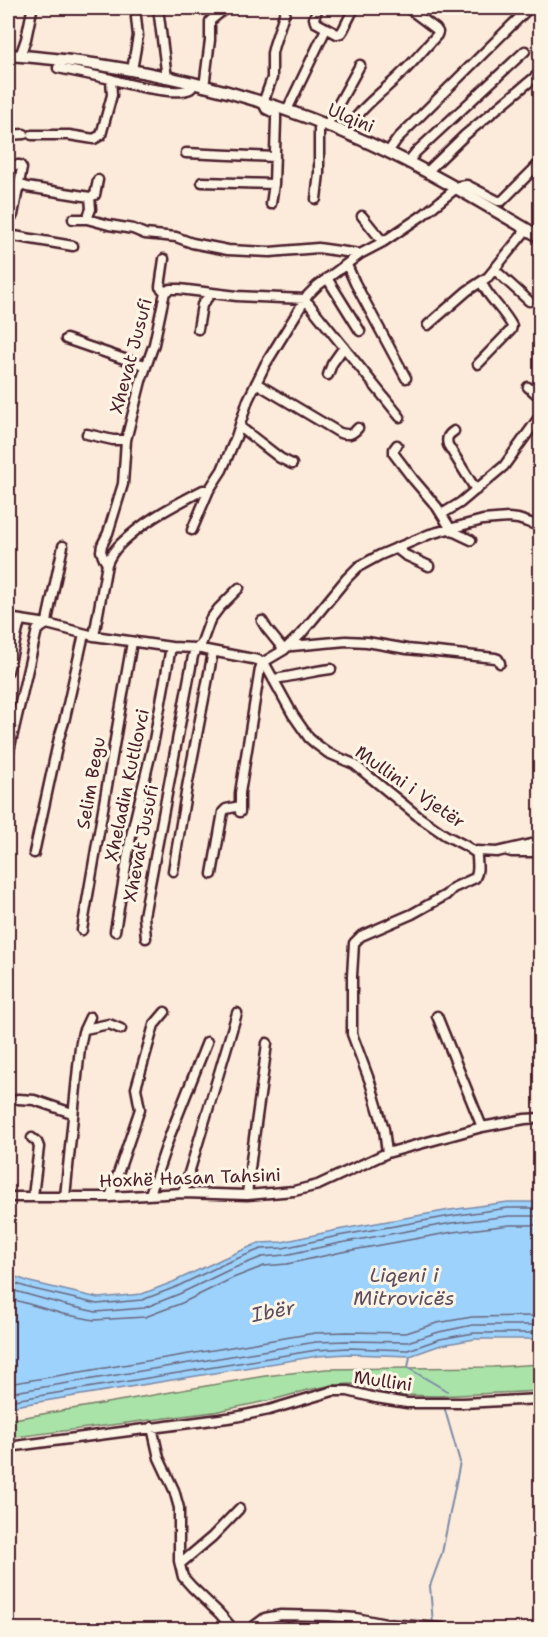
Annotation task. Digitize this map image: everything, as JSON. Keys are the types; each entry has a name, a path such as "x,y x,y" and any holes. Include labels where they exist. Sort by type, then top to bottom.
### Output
{"main road":[{"name":"Ulqini","path":"8,55 81,62 132,70 287,110 347,133 408,162 540,237"}],"street":[{"path":"158,8 167,78"},
{"path":"271,204 274,184 276,114 266,109 263,103 272,78 272,53 286,8"},
{"path":"318,8 314,18 315,22 337,34 341,33 354,8"},
{"path":"347,133 359,114 404,72 437,35 436,29 408,8"},
{"path":"388,152 398,138 529,8"},
{"path":"20,56 32,10"},
{"path":"58,68 124,83 176,91 199,86 210,40 210,21 221,12"},
{"path":"132,70 138,36 136,16"},
{"path":"287,110 326,29"},
{"path":"408,162 525,51"},
{"path":"316,199 320,173 319,129 360,65"},
{"path":"427,172 449,149 540,74"},
{"path":"8,135 69,135 94,139 101,135 112,95 111,79"},
{"path":"186,153 275,157"},
{"path":"192,530 209,490 222,470 240,427 248,400 270,354 305,299 327,278 360,254 383,242 423,215 459,186 467,186 502,201 540,163"},
{"path":"8,165 21,166 13,215"},
{"path":"19,184 93,197 98,180"},
{"path":"202,182 274,184"},
{"path":"87,219 91,209 90,197"},
{"path":"362,216 383,242"},
{"path":"72,219 87,219 133,229 145,234 176,237 192,243 228,250 270,252 324,248 360,254"},
{"path":"428,325 467,291 482,283 527,229"},
{"path":"8,235 73,246"},
{"path":"164,259 160,287 165,292"},
{"path":"348,264 364,289"},
{"path":"348,264 355,284 406,378"},
{"path":"495,270 529,301"},
{"path":"327,278 360,331"},
{"path":"478,364 511,330 512,326 482,283"},
{"name":"Xhevat Jusufi","path":"107,564 101,551 102,545 123,484 126,440 154,344 165,292 170,289 179,289 237,296 305,299"},
{"path":"198,329 202,305 211,293"},
{"path":"305,299 400,417"},
{"path":"66,339 146,365"},
{"path":"328,375 332,364 344,347"},
{"path":"256,383 340,433 353,434 358,428"},
{"path":"528,387 540,397"},
{"path":"442,514 476,490 504,466 540,416"},
{"path":"240,427 292,464"},
{"path":"454,431 448,436 448,445 476,490"},
{"path":"87,434 112,440 126,440"},
{"path":"397,445 394,454 442,514 450,528 454,533 471,540"},
{"name":"Xhevat Jusufi","path":"94,636 107,564 120,543 148,520 188,497 205,489 209,490"},
{"path":"212,873 223,812 226,808 240,809 251,723 262,663 287,647 301,634 358,567 396,548 450,528 483,520 518,519 540,526"},
{"path":"47,624 63,546"},
{"path":"396,548 405,555 429,566"},
{"name":"Xhevat Jusufi","path":"146,938 144,916 193,656 196,648 201,645 210,620 239,588"},
{"path":"8,618 47,624 94,636 171,647 196,648 252,658 262,663"},
{"path":"8,671 20,621"},
{"path":"262,621 267,629 287,647 346,641 367,642 407,649 498,658 500,663"},
{"path":"8,754 37,630 47,624"},
{"path":"34,853 84,634"},
{"name":"Selim Begu","path":"82,930 132,642"},
{"name":"Xheladin Kutllovci","path":"116,931 131,836 154,740 171,647"},
{"path":"173,871 213,652"},
{"name":"Mullini i Vjetër","path":"262,663 266,666 302,729 316,744 328,753 354,764 418,817 476,854"},
{"path":"273,679 331,669"},
{"path":"387,1153 384,1130 370,1082 352,1034 354,943 362,936 412,914 453,888 475,878 478,868 476,854 478,851 497,852 540,842"},
{"path":"505,850 540,852"},
{"path":"110,1197 140,1110 136,1088 154,1025 165,1012"},
{"path":"183,1193 237,1013"},
{"path":"437,1016 482,1127"},
{"path":"65,1197 80,1047 83,1032 90,1017"},
{"path":"85,1029 109,1024 121,1029"},
{"path":"150,1194 170,1135 207,1042"},
{"path":"247,1195 251,1150 267,1043"},
{"path":"18,1100 34,1101 72,1113"},
{"name":"Hoxhë Hasan Tahsini","path":"8,1197 110,1197 183,1193 247,1195 294,1191 318,1185 387,1153 482,1127 540,1118"},
{"path":"32,1138 39,1147 33,1196"},
{"name":"Mullini","path":"8,1447 255,1413 333,1391 348,1391 407,1402 540,1400"},
{"path":"152,1427 159,1458 174,1490 179,1508 180,1564 183,1576 234,1629"},
{"path":"180,1564 212,1537 239,1509"},
{"path":"249,1629 265,1618 281,1615 338,1616 386,1624 442,1628"}],"green space":[{"path":"540,1364 540,1391 437,1396 400,1395 352,1384 333,1385 214,1412 8,1438 8,1420 265,1376 326,1369 493,1367"}],"water":[{"name":"Liqeni i Mitrovicës","path":"508,1202 540,1202 540,1339 475,1339 441,1345 410,1356 348,1354 318,1356 8,1407 8,1274 30,1282 98,1298 142,1294 259,1243 282,1242 450,1210"}],"waterway":[{"path":"410,1356 408,1368 447,1391"},
{"path":"433,1624 430,1586 442,1553 460,1462 445,1410"}],"water label":[{"name":"Ibër","path":"273,1311"}]}
